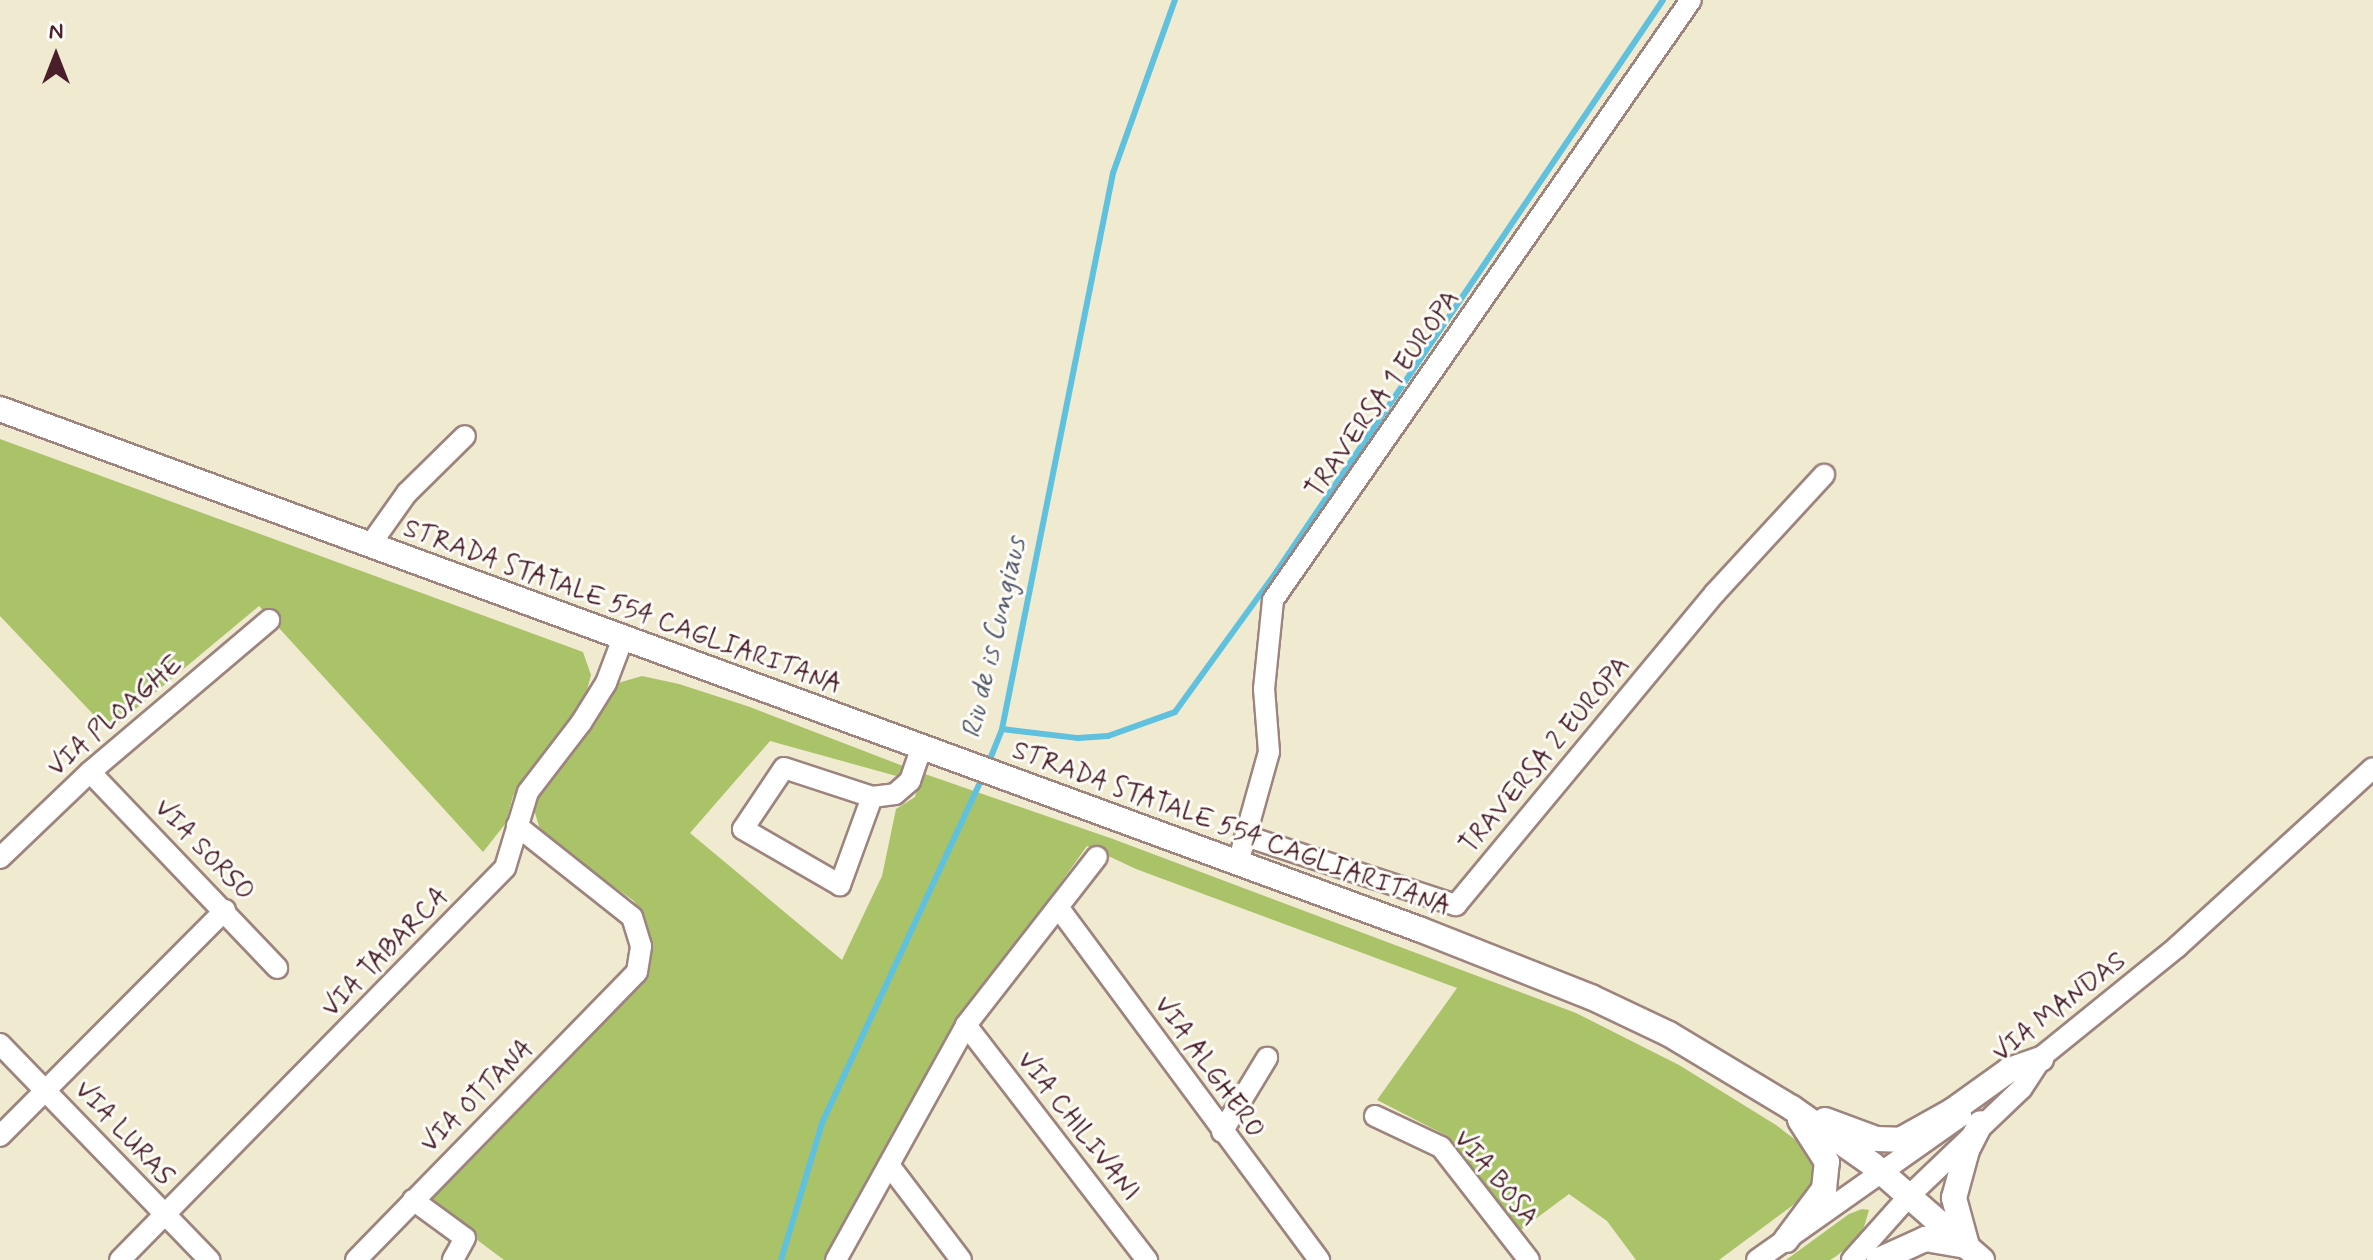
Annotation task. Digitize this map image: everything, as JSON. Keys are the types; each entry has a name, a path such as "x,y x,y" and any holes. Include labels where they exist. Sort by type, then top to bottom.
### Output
{"main road":[{"name":"STRADA STATALE 554 CAGLIARITANA","path":"0,409 1506,961 1605,1003 1669,1034 1792,1108 1882,1173 1974,1253"},
{"path":"1792,1108 1876,1139 1900,1140 1952,1111 2009,1070 2041,1059"},
{"path":"1786,1240 1824,1189 1827,1162 1792,1108"},
{"path":"1974,1253 1954,1198 1967,1150 1981,1123"},
{"path":"1879,1260 1925,1239 1974,1253"}],"street":[{"name":"TRAVERSA 1 EUROPA","path":"1238,863 1269,752 1264,689 1273,600 1691,0"},
{"path":"370,545 407,493 465,436"},
{"name":"TRAVERSA 2 EUROPA","path":"1246,836 1456,905 1715,593 1824,475"},
{"name":"VIA PLOAGHE","path":"0,858 90,772 269,620"},
{"name":"VIA TABARCA","path":"120,1260 505,868 528,792 581,723 606,683 623,638"},
{"path":"872,797 840,885 743,829 784,768 872,797 895,794 910,781 931,750"},
{"name":"VIA MANDAS","path":"1757,1260 2041,1059 2177,947 2373,768"},
{"name":"VIA SORSO","path":"90,772 225,910 277,968"},
{"name":"VIA OTTANA","path":"356,1260 637,972 641,946 632,917 517,826"},
{"path":"836,1260 966,1025 1097,857"},
{"name":"VIA ALGHERO","path":"1058,907 1319,1260"},
{"path":"0,1136 225,910"},
{"name":"VIA CHILIVANI","path":"966,1025 1147,1260"},
{"name":"VIA LURAS","path":"0,1044 209,1260"},
{"path":"1222,1132 1267,1058"},
{"path":"1852,1260 1981,1123 2022,1088 2041,1059"},
{"name":"VIA BOSA","path":"1375,1116 1441,1147 1529,1260"},
{"path":"889,1165 961,1260"},
{"path":"413,1200 465,1238 453,1260"}],"green space":[{"path":"0,439 583,652 591,675 585,698 513,796 506,823 483,852 259,606 109,731 0,616"},
{"path":"642,676 679,684 750,707 903,766 900,777 770,741 690,833 842,960 882,876 896,809 915,797 922,773 1113,839 1576,1013 1679,1065 1776,1125 1810,1151 1816,1188 1719,1260 1636,1260 1607,1221 1569,1194 1518,1232 1449,1137 1377,1100 1457,988 1136,869 1087,846 960,1024 824,1260 504,1260 428,1203 429,1192 649,974 646,923 634,901 542,836 535,813 530,809 535,791 608,692 618,683"},
{"path":"1869,1210 1864,1227 1854,1242 1835,1257 1830,1260 1786,1260 1849,1214"}],"waterway":[{"name":"Riu de is Cungiaus","path":"988,764 1002,729 1113,173 1175,0"},
{"path":"1002,729 1078,738 1108,736 1175,712 1277,571 1663,0"},
{"name":"Riu de is Cungiaus","path":"781,1260 822,1123 984,774"}]}
